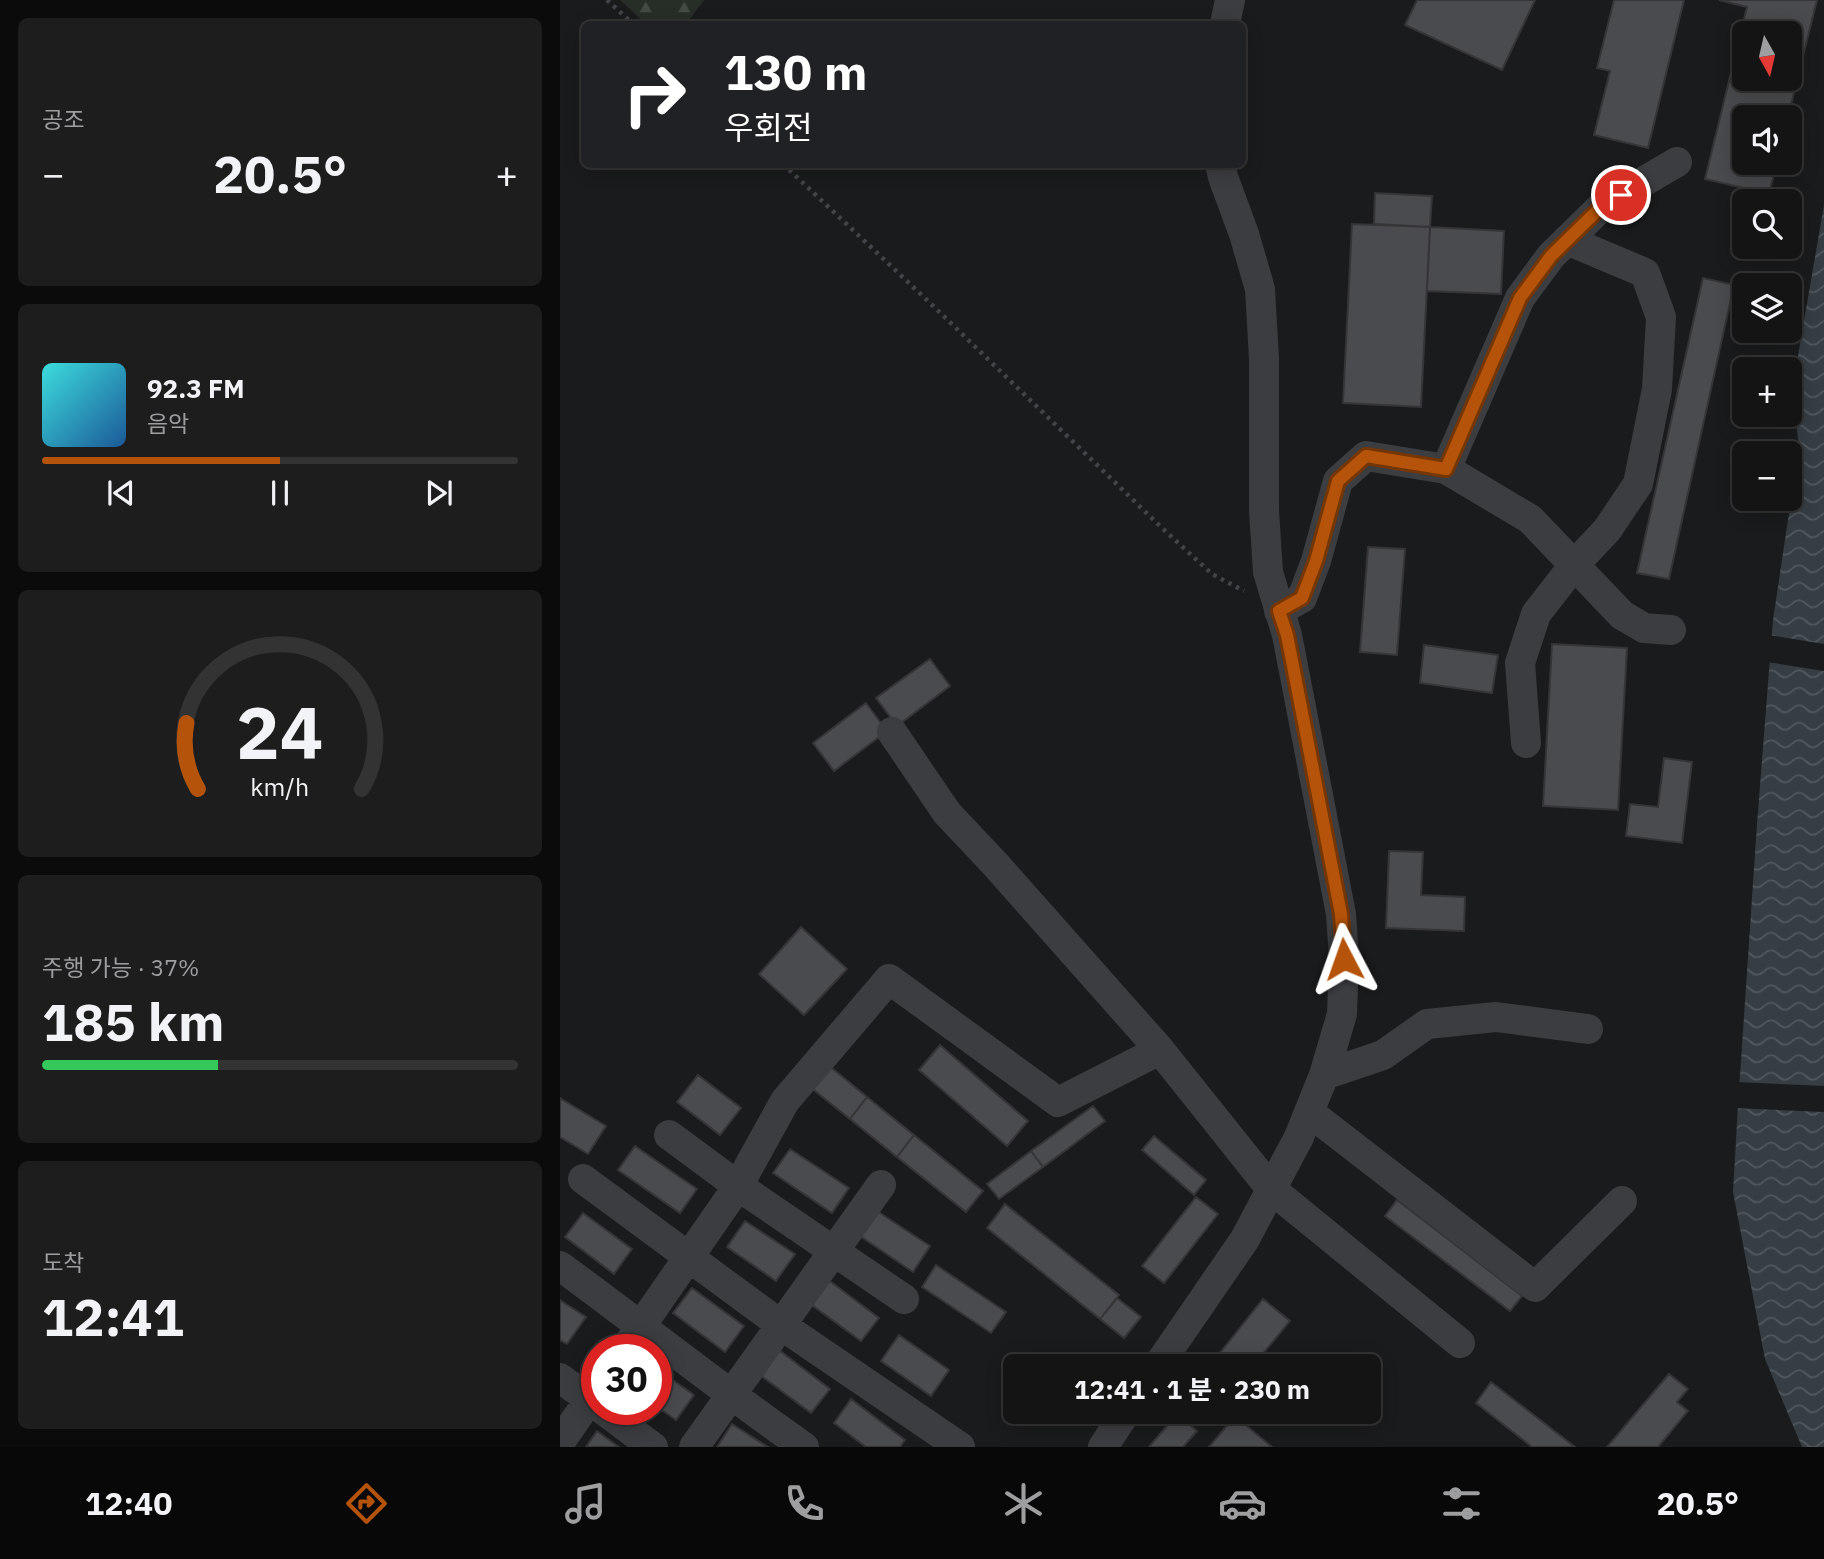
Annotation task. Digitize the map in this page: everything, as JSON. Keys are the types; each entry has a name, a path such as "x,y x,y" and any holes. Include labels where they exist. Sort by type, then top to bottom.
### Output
{"street":[{"path":"1226,21 1230,0"},
{"path":"1446,469 1520,298 1551,256 1602,206 1677,162"},
{"path":"1166,1354 1245,1239 1298,1137 1324,1075 1342,1014 1344,959 1341,914 1287,635 1268,572 1264,523 1264,359 1260,289 1221,168"},
{"path":"1526,743 1520,663 1536,614 1574,565 1607,530 1638,484 1657,389 1661,317 1645,273 1567,240"},
{"path":"1279,611 1302,598 1316,561 1338,481 1366,456 1446,469 1530,519 1622,615 1644,628 1671,630"},
{"path":"892,732 947,813 1160,1051 1271,1189 1460,1343"},
{"path":"636,1334 738,1186 785,1101 889,979 1058,1102 1160,1051"},
{"path":"1324,1075 1383,1055 1427,1024 1496,1017 1588,1028"},
{"path":"1309,1112 1535,1287 1622,1200"},
{"path":"669,1135 738,1186 904,1299"},
{"path":"583,1179 781,1325 960,1447"},
{"path":"694,1447 881,1185"},
{"path":"560,1266 629,1334"},
{"path":"672,1361 731,1395 804,1447"},
{"path":"560,1378 581,1391"},
{"path":"560,1442 581,1418"},
{"path":"1103,1447 1118,1424"},
{"path":"626,1425 653,1447"}],"path":[{"path":"607,0 630,21"},
{"path":"787,168 1212,574 1279,611"}],"green space":[{"path":"620,0 704,0 688,21 643,21"}],"water":[{"path":"1824,205 1824,1447 1802,1447 1765,1359 1733,1192 1773,620 1789,511 1802,511 1802,441 1798,441 1797,427 1802,427 1802,357 1798,357"}],"pier":[{"path":"1769,635 1824,644 1824,671 1767,662"},
{"path":"1736,1082 1824,1086 1824,1112 1734,1108"}],"building":[{"path":"1417,0 1535,0 1502,70 1405,25"},
{"path":"1614,0 1684,0 1648,148 1594,135 1610,71 1597,68"},
{"path":"1719,0 1817,0 1802,61 1802,21 1744,21 1747,7"},
{"path":"1732,68 1732,91 1794,91 1791,105 1732,105 1732,175 1774,175 1770,189 1748,189 1705,179"},
{"path":"1375,193 1432,196 1430,227 1374,224"},
{"path":"1352,224 1430,227 1421,407 1343,403"},
{"path":"1430,227 1504,231 1501,294 1427,291"},
{"path":"1703,278 1732,285 1669,579 1637,573"},
{"path":"1368,547 1405,549 1397,655 1360,652"},
{"path":"1552,644 1627,648 1618,810 1543,806"},
{"path":"1424,645 1498,655 1492,693 1420,683"},
{"path":"930,659 950,686 897,726 876,698"},
{"path":"866,703 887,731 834,771 813,743"},
{"path":"1664,758 1692,762 1682,843 1626,836 1630,804 1658,807"},
{"path":"1389,851 1423,852 1421,895 1465,897 1464,931 1386,928"},
{"path":"801,927 847,969 804,1015 759,974"},
{"path":"940,1045 1028,1121 1007,1146 919,1070"},
{"path":"822,1060 867,1097 850,1119 804,1082"},
{"path":"698,1075 741,1108 720,1135 677,1102"},
{"path":"867,1097 914,1135 897,1157 850,1119"},
{"path":"560,1098 606,1126 588,1154 560,1137"},
{"path":"1093,1106 1105,1121 1043,1167 1031,1151"},
{"path":"914,1135 983,1191 966,1212 897,1157"},
{"path":"1154,1136 1206,1180 1194,1195 1142,1150"},
{"path":"635,1146 697,1189 680,1213 618,1170"},
{"path":"790,1149 849,1188 832,1213 773,1173"},
{"path":"1031,1151 1043,1167 999,1199 987,1184"},
{"path":"1196,1197 1218,1214 1164,1283 1142,1266"},
{"path":"1397,1200 1522,1296 1510,1311 1385,1216"},
{"path":"1005,1204 1119,1295 1100,1319 987,1228"},
{"path":"877,1211 930,1246 913,1272 860,1236"},
{"path":"583,1213 632,1249 614,1274 565,1237"},
{"path":"745,1221 795,1254 776,1281 727,1247"},
{"path":"936,1265 1006,1312 991,1333 922,1287"},
{"path":"827,1279 879,1318 861,1341 809,1303"},
{"path":"692,1288 744,1326 725,1352 673,1313"},
{"path":"1117,1298 1141,1317 1124,1338 1100,1319"},
{"path":"1263,1299 1290,1321 1263,1354 1219,1354"},
{"path":"560,1300 586,1317 567,1344 560,1340"},
{"path":"899,1335 949,1370 931,1396 881,1361"},
{"path":"779,1350 830,1389 811,1413 760,1375"},
{"path":"1669,1374 1688,1389 1677,1402 1688,1411 1658,1447 1607,1447"},
{"path":"672,1379 694,1395 676,1420 672,1417"},
{"path":"1491,1382 1575,1447 1532,1447 1476,1403"},
{"path":"851,1399 905,1440 900,1447 866,1447 834,1423"},
{"path":"732,1424 768,1447 717,1447"},
{"path":"1169,1424 1189,1424 1197,1431 1183,1447 1149,1447"},
{"path":"1228,1424 1245,1424 1272,1447 1209,1447"},
{"path":"597,1431 619,1447 586,1447"}],"route":[{"path":"1344,959 1341,914 1287,635 1279,611 1302,598 1316,561 1338,481 1366,456 1446,469 1520,298 1551,256 1602,206 1621,195"}]}
